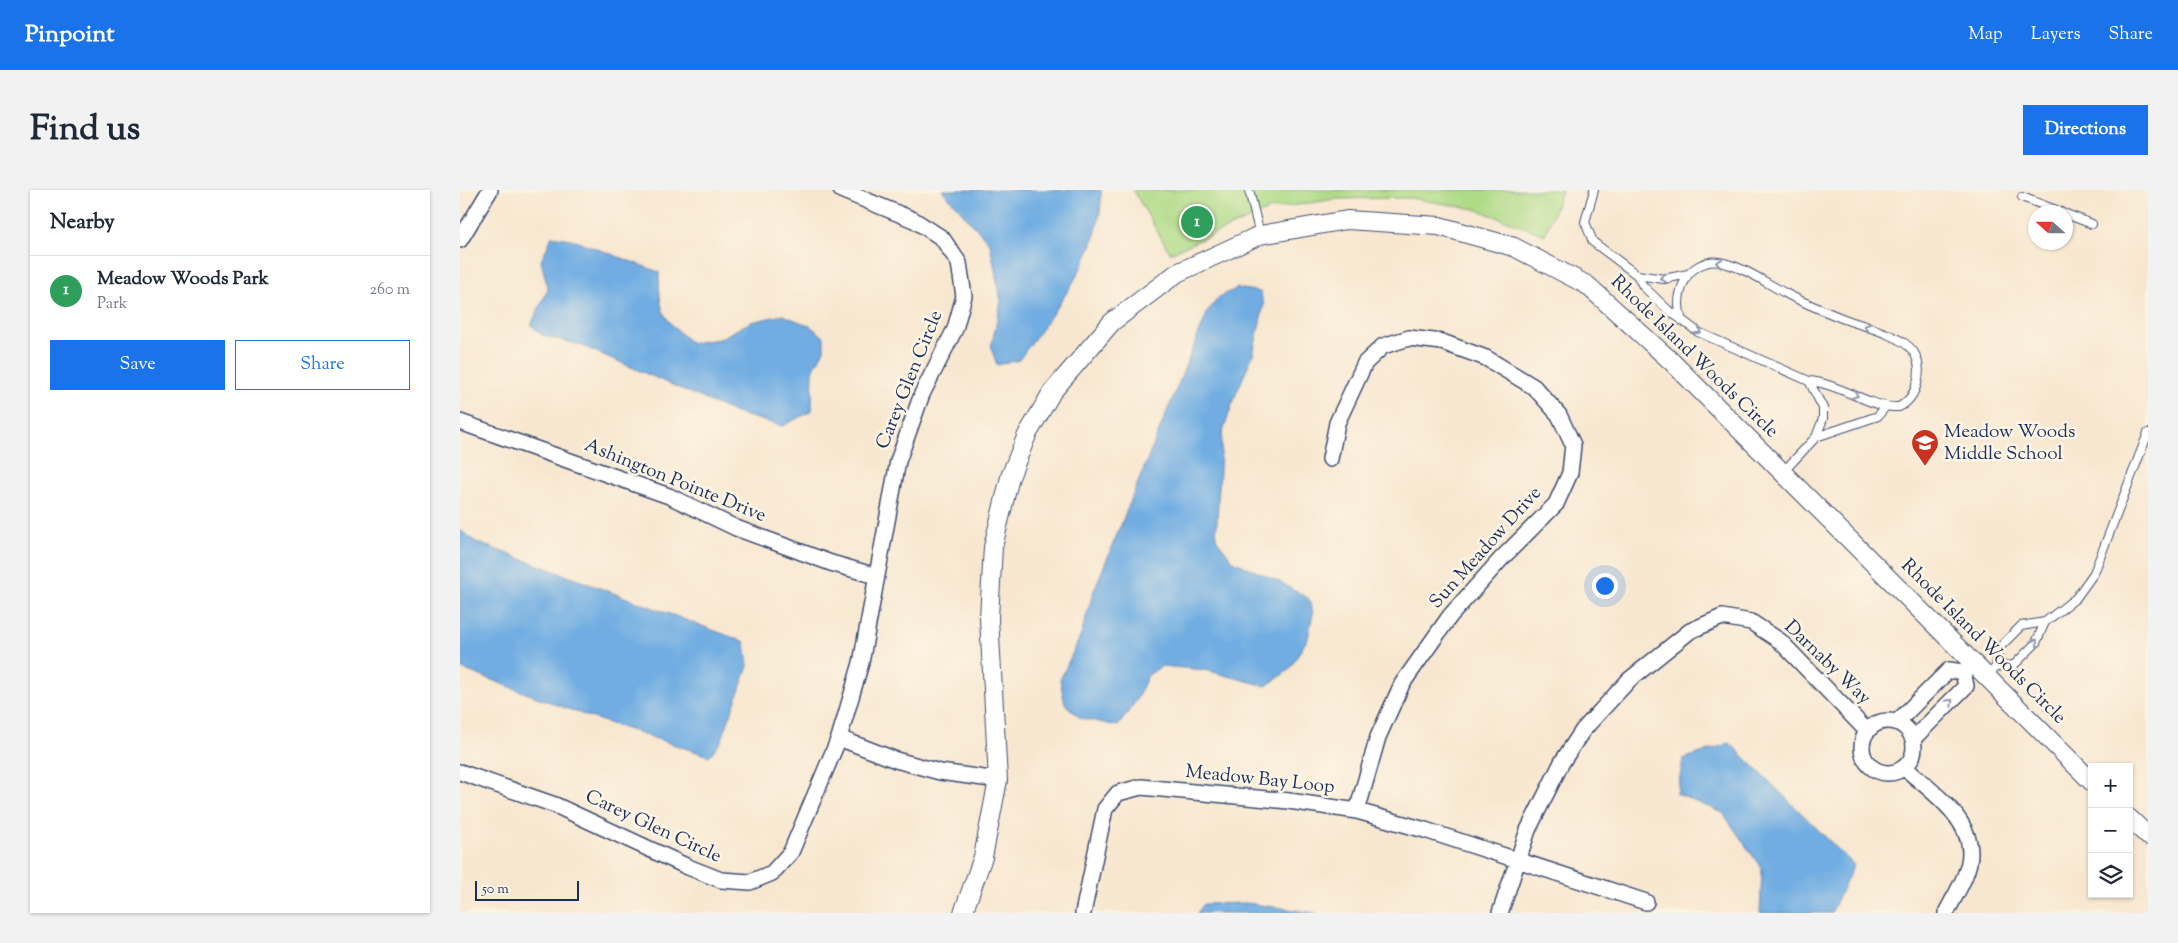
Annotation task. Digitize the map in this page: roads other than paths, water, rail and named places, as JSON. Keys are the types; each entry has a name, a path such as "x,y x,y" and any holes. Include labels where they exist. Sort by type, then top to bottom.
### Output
{"street":[{"path":"460,240 490,190"},
{"name":"Carey Glen Circle","path":"460,772 555,805 688,867 721,880 750,882 772,873 791,852 839,738 861,663 898,460 922,394 955,329 964,296 959,263 942,238 914,220 841,190"},
{"name":"Rhode Island Woods Circle","path":"962,913 983,858 998,780 989,618 993,547 1010,477 1027,435 1052,392 1112,322 1178,273 1260,236 1347,220 1439,226 1514,248 1587,285 1671,361 1783,472 1967,667 1992,672 2088,778"},
{"name":"Sun Meadow Drive","path":"1330,459 1337,423 1365,363 1383,346 1409,338 1442,342 1486,358 1534,387 1559,415 1573,445 1570,473 1556,504 1501,559 1450,616 1402,684 1378,737 1357,811"},
{"name":"Ashington Pointe Drive","path":"460,422 669,496 736,528 831,563 876,576"},
{"name":"Darnaby Way","path":"1500,913 1528,830 1562,762 1583,730 1629,680 1690,630 1722,617 1751,622 1780,641 1867,731"},
{"path":"1913,739 1966,686 1967,667 1949,670 1898,722 1906,728 1913,739 1914,752 1904,767 1953,813 1967,832 1970,853 1964,874 1946,913"},
{"name":"Darnaby Way","path":"1898,722 1882,721 1867,731 1863,738 1863,755 1873,768 1889,773 1904,767"},
{"path":"839,738 896,760 940,772 998,780"},
{"name":"Meadow Bay Loop","path":"1083,913 1105,809 1118,793 1141,787 1288,801 1357,811 1518,860 1646,902"},
{"path":"2133,822 2148,836"}],"lane":[{"path":"1249,190 1260,236"},
{"path":"1594,190 1585,222 1593,242 1637,275 1644,286 1682,321 1710,338 1809,381 1823,383 1886,406 1899,407 1913,395 1916,387 1917,361 1913,351 1904,343 1804,302 1719,262 1700,266 1688,274 1664,279 1637,275"},
{"path":"2022,198 2042,205"},
{"path":"2073,217 2092,224"},
{"path":"1682,321 1679,302 1681,289 1688,274"},
{"path":"1783,472 1816,437 1823,419 1823,408 1809,381"},
{"path":"1816,437 1878,416 1886,406"},
{"path":"1992,672 1999,648 2021,626 2045,622 2076,598 2094,573 2148,433"},
{"path":"1992,672 2014,665 2036,643 2045,622"}],"water":[{"path":"942,190 1101,190 1100,214 1086,259 1061,301 1019,360 997,365 991,348 1001,301 990,244"},
{"path":"552,236 571,239 659,272 661,306 664,313 673,326 691,343 719,339 751,322 783,315 810,326 824,337 824,350 813,371 812,411 782,426 736,413 583,346 542,335 531,325 548,289 541,261"},
{"path":"1238,288 1260,292 1264,304 1253,354 1234,399 1222,435 1216,539 1233,561 1280,582 1309,599 1313,613 1308,638 1289,670 1266,686 1205,670 1162,666 1148,675 1136,701 1118,726 1080,718 1065,704 1060,680 1081,635 1093,593 1208,311 1219,297"},
{"path":"460,530 476,542 745,642 748,666 721,742 709,756 584,715 460,668"},
{"path":"1730,743 1854,865 1831,913 1760,913 1762,869 1723,813 1677,794 1683,759"},
{"path":"1246,903 1317,913 1197,913 1204,904"}],"place":[{"name":"Meadow Woods Park","path":"1197,222"},
{"name":"Meadow Woods Middle School","path":"1925,467"}]}
